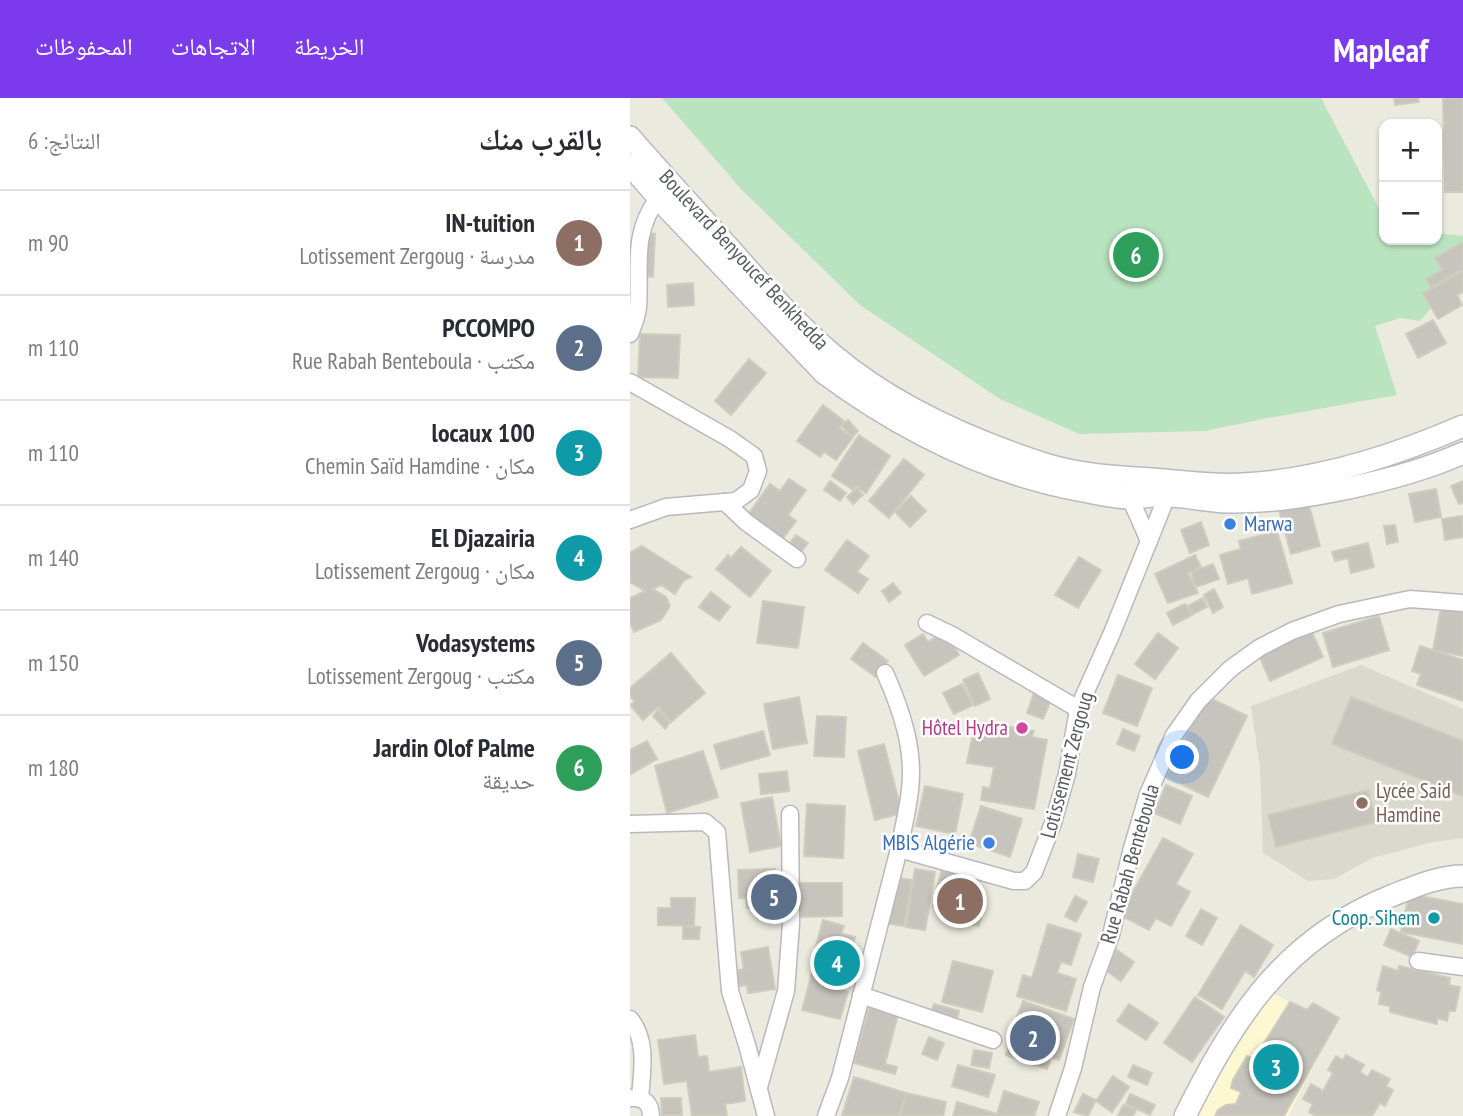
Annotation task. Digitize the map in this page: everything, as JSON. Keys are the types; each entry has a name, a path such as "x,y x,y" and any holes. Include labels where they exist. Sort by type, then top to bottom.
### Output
{"main road":[{"name":"Boulevard Benyoucef Benkhedda","path":"630,137 754,276 832,354 893,397 932,418 969,436 1050,466 1109,476 1242,484 1297,478 1338,469 1395,453 1463,426"},
{"name":"Boulevard Benyoucef Benkhedda","path":"630,165 824,373 853,395 951,449 1008,472 1057,487 1130,498 1167,496 1230,502 1321,492 1380,480 1463,453"},
{"path":"1185,1116 1205,1076 1271,976 1298,951 1341,919 1365,907 1429,881 1463,876"}],"street":[{"path":"630,334 638,310 640,232 644,219 658,198"},
{"path":"630,382 730,439 754,456 758,471 751,490 736,501 666,507 630,520"},
{"name":"Lotissement Zergoug","path":"899,849 1014,881 1025,881 1034,872 1053,823 1067,774 1078,709 1167,496"},
{"path":"1130,498 1149,541"},
{"path":"724,502 746,522 797,559"},
{"name":"Rue Rabah Benteboula","path":"1057,1116 1073,1068 1092,987 1111,935 1148,794 1174,735 1198,701 1230,669 1259,648 1292,631 1339,614 1410,599 1463,603"},
{"path":"927,623 1078,709"},
{"path":"826,1116 840,1078 899,849 911,788 909,752 901,709 885,673"},
{"path":"759,1087 786,991 791,925 790,814"},
{"path":"630,824 705,822 717,832 730,991 766,1116"},
{"path":"1418,961 1463,967"},
{"path":"861,995 993,1040"},
{"path":"630,1019 642,1043 635,1098 649,1105 651,1116"}],"shaded area":[{"name":"Lycée Said Hamdine","path":"1361,665 1463,709 1463,838 1433,842 1372,858 1334,879 1308,881 1263,853 1260,768 1251,706"},
{"path":"1266,990 1306,1010 1313,1003 1339,1018 1288,1116 1198,1116 1200,1105"}],"green space":[{"path":"662,98 1321,98 1379,208 1379,245 1442,245 1442,234 1463,236 1463,271 1420,321 1400,318 1375,326 1397,395 1205,431 1079,434 1000,399 860,305 741,189"}],"building":[{"path":"1394,98 1418,98 1419,102 1395,105"},
{"path":"1443,98 1463,98 1463,192 1445,192"},
{"path":"644,233 655,234 653,277 642,276"},
{"path":"1463,242 1463,269 1431,287 1426,279 1442,270 1435,258"},
{"path":"1463,271 1463,292 1457,295 1462,305 1438,319 1423,293"},
{"path":"693,283 694,305 668,307 667,285"},
{"path":"1433,320 1446,343 1418,358 1406,334"},
{"path":"640,334 680,335 678,378 638,377"},
{"path":"749,359 766,373 731,415 715,401"},
{"path":"823,405 844,421 839,428 853,437 836,460 824,452 820,457 797,441"},
{"path":"848,420 858,431 852,437 842,426"},
{"path":"859,435 890,456 866,493 856,486 853,490 832,476"},
{"path":"904,459 924,475 889,518 869,501"},
{"path":"789,479 806,490 788,515 796,521 781,541 747,516 770,484 780,491"},
{"path":"830,481 846,493 840,501 824,490"},
{"path":"1463,481 1463,503 1459,504 1451,486"},
{"path":"857,488 863,495 853,504 847,497"},
{"path":"1436,489 1441,517 1415,522 1409,494"},
{"path":"911,496 926,511 910,527 895,512"},
{"path":"1308,502 1320,546 1291,554 1279,510"},
{"path":"1462,516 1463,537 1445,540 1442,519"},
{"path":"1201,522 1209,545 1190,553 1181,530"},
{"path":"1395,525 1398,542 1387,544 1384,526"},
{"path":"1277,531 1292,583 1252,594 1248,578 1228,584 1220,555 1241,549 1239,541"},
{"path":"796,535 808,543 801,552 789,544"},
{"path":"847,540 869,556 857,572 868,579 858,593 825,570"},
{"path":"1368,543 1374,567 1351,573 1348,558 1335,561 1332,552"},
{"path":"642,546 691,577 684,580 675,594 661,585 653,589 666,597 670,606 661,620 634,632 630,623 630,598 645,591 630,582 630,553"},
{"path":"741,547 771,571 750,597 716,569 728,555 731,558"},
{"path":"1195,555 1201,567 1188,573 1198,593 1168,603 1155,574"},
{"path":"1079,557 1101,570 1078,608 1055,595"},
{"path":"1213,564 1219,579 1196,587 1191,572"},
{"path":"893,583 901,593 889,602 882,591"},
{"path":"1214,589 1223,607 1213,613 1204,595"},
{"path":"711,592 730,607 719,621 699,607"},
{"path":"1203,598 1207,607 1193,614 1188,606"},
{"path":"763,601 804,607 798,648 757,643"},
{"path":"1185,604 1192,615 1173,625 1167,613"},
{"path":"1441,608 1463,612 1463,656 1433,650"},
{"path":"1379,616 1389,650 1333,667 1323,633"},
{"path":"1311,630 1323,657 1270,681 1259,655"},
{"path":"945,631 959,655 924,676 905,645 923,634 928,642"},
{"path":"1158,633 1178,648 1155,679 1135,664"},
{"path":"863,643 888,661 876,677 851,659"},
{"path":"1420,646 1463,660 1463,701 1417,685 1421,674 1412,671"},
{"path":"671,653 705,693 671,722 658,707 643,720 630,705 635,702 630,696 630,688"},
{"path":"978,673 990,699 975,706 963,680"},
{"path":"1118,675 1152,688 1137,726 1103,713"},
{"path":"962,684 973,705 954,714 943,693"},
{"path":"1034,693 1051,700 1043,719 1027,713"},
{"path":"1206,696 1247,716 1208,797 1166,777"},
{"path":"799,697 807,743 773,749 764,704"},
{"path":"1351,697 1463,741 1463,796 1332,744"},
{"path":"658,710 670,722 665,729 653,716"},
{"path":"817,716 846,717 844,757 814,756"},
{"path":"984,722 1034,731 1032,737 1047,740 1034,809 981,800 983,787 990,788 994,767 967,763 973,733 981,734"},
{"path":"1123,729 1140,736 1134,751 1117,744"},
{"path":"763,731 770,755 721,769 714,745"},
{"path":"647,741 657,759 631,774 630,750"},
{"path":"884,744 902,813 875,820 858,751"},
{"path":"703,751 718,797 667,813 655,766"},
{"path":"787,771 789,791 761,794 759,774"},
{"path":"1166,785 1192,796 1180,824 1154,813"},
{"path":"925,786 963,794 955,834 916,826"},
{"path":"1368,790 1376,822 1276,847 1268,815"},
{"path":"772,797 781,846 750,852 741,803"},
{"path":"807,804 845,806 843,858 804,856"},
{"path":"981,806 1022,819 1010,857 969,843"},
{"path":"1163,838 1193,854 1176,884 1190,892 1171,926 1156,918 1149,930 1120,915"},
{"path":"1078,854 1099,859 1093,882 1073,877"},
{"path":"942,868 970,874 966,891 986,896 979,926 958,921 960,913 933,906"},
{"path":"775,869 776,907 747,908 746,898 739,898 738,870"},
{"path":"915,869 935,872 925,930 906,927"},
{"path":"893,877 912,880 904,926 885,923"},
{"path":"795,883 842,883 842,916 795,917"},
{"name":"Coop. Sihem","path":"1409,894 1463,904 1463,944 1401,932"},
{"path":"1075,896 1087,902 1076,922 1065,916"},
{"path":"671,898 695,898 694,926 658,925 658,908 671,908"},
{"path":"1201,909 1217,918 1202,945 1186,936"},
{"path":"823,920 844,926 841,934 855,937 841,990 848,992 840,1019 802,1010 812,973 823,975 829,954 815,950"},
{"path":"1048,924 1081,934 1071,965 1061,962 1057,973 1076,979 1066,1011 1017,996 1023,975 1032,978"},
{"path":"1241,925 1273,945 1254,977 1245,971 1222,1009 1198,995"},
{"path":"683,926 700,927 699,939 683,939"},
{"path":"1391,929 1419,941 1412,957 1384,945"},
{"path":"768,947 775,989 748,993 747,985 735,987 733,971 744,969 741,952"},
{"path":"1117,950 1134,962 1121,981 1104,969"},
{"path":"953,961 993,971 982,1012 942,1002"},
{"path":"1383,966 1398,971 1399,966 1450,978 1449,985 1460,987 1455,1011 1449,1011 1447,1021 1437,1018 1437,1024 1390,1012 1390,1006 1379,1004 1381,992 1377,990"},
{"path":"1195,997 1224,1017 1192,1062 1164,1043"},
{"path":"1023,1001 1074,1019 1059,1060 1007,1042"},
{"path":"1290,1002 1307,1010 1313,1003 1339,1018 1284,1116 1215,1116 1218,1110 1226,1105 1236,1104 1241,1092 1231,1088 1233,1080 1247,1056 1254,1059"},
{"path":"870,1004 899,1011 885,1064 897,1067 895,1074 854,1063"},
{"path":"934,1004 959,1011 956,1023 930,1016"},
{"path":"1129,1004 1158,1023 1146,1040 1117,1021"},
{"path":"695,1035 698,1057 707,1056 709,1072 741,1067 745,1101 725,1104 727,1116 692,1116 687,1081 664,1084 658,1040"},
{"path":"929,1037 944,1043 937,1060 922,1054"},
{"path":"1009,1045 1051,1058 1047,1069 1006,1055"},
{"path":"974,1050 992,1053 989,1068 971,1065"},
{"path":"1346,1055 1364,1065 1360,1072 1368,1077 1372,1070 1390,1079 1386,1086 1393,1090 1385,1106 1380,1103 1372,1116 1316,1116 1309,1112 1313,1104 1303,1099 1311,1084 1323,1091 1333,1073 1328,1070 1336,1056 1343,1060"},
{"path":"958,1065 995,1075 988,1097 952,1086"},
{"path":"1133,1065 1152,1073 1147,1085 1128,1077"},
{"path":"1113,1076 1129,1087 1112,1112 1096,1101"},
{"path":"854,1077 906,1093 899,1116 842,1116"},
{"path":"1004,1091 1039,1102 1034,1116 953,1116 957,1102 997,1114"},
{"path":"906,1093 946,1102 943,1116 901,1116"},
{"path":"1083,1094 1096,1100 1088,1116 1074,1112"},
{"path":"1130,1094 1155,1105 1150,1115 1126,1104"},
{"path":"661,1098 681,1098 682,1115 662,1115"},
{"path":"1123,1105 1136,1110 1133,1116 1118,1116"}],"place":[{"name":"Jardin Olof Palme","path":"1136,255"},
{"name":"Marwa","path":"1230,524"},
{"name":"Hôtel Hydra","path":"1022,728"},
{"name":"Lycée Said Hamdine","path":"1362,803"},
{"name":"MBIS Algérie","path":"989,843"},
{"name":"Vodasystems","path":"774,897"},
{"name":"IN-tuition","path":"960,901"},
{"name":"Coop. Sihem","path":"1434,918"},
{"name":"El Djazairia","path":"837,963"},
{"name":"PCCOMPO","path":"1033,1038"},
{"name":"100 locaux","path":"1276,1067"}]}
